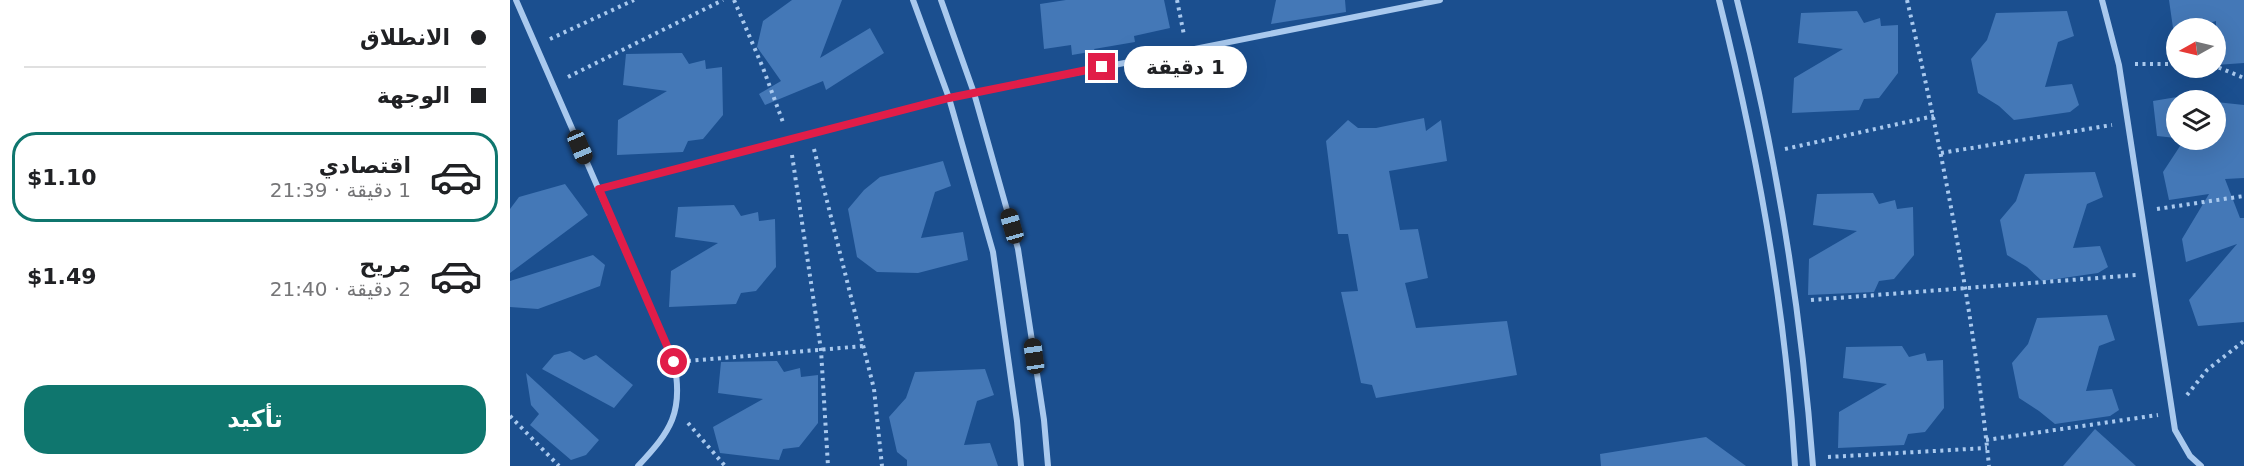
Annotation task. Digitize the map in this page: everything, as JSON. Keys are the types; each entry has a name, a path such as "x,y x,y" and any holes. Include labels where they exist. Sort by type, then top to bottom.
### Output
{"street":[{"path":"516,0 674,362 678,392 676,409 663,440 638,466"},
{"path":"913,0 949,98 993,252 1017,421 1021,466"},
{"path":"941,0 974,93 1018,249 1044,420 1048,466"},
{"path":"599,189 949,98 1440,0"},
{"path":"1719,0 1736,69 1761,194 1780,319 1795,466"},
{"path":"1737,0 1758,84 1786,230 1806,377 1813,466"},
{"path":"2102,0 2119,65 2175,430 2190,456 2201,466"}],"path":[{"path":"536,45 634,0"},
{"path":"553,84 723,0"},
{"path":"734,0 790,139 821,350 827,466"},
{"path":"1177,0 1187,50"},
{"path":"1907,0 1934,116 1965,288 1989,466"},
{"path":"2119,65 2166,63"},
{"path":"2226,70 2244,78"},
{"path":"1771,152 1934,116"},
{"path":"1941,153 2128,122"},
{"path":"810,134 874,389 882,466"},
{"path":"2141,212 2244,196"},
{"path":"1796,302 2151,274"},
{"path":"1986,440 2173,413 2207,370 2244,341"},
{"path":"674,362 864,346"},
{"path":"676,409 725,466"},
{"path":"510,416 559,466"},
{"path":"1813,457 1987,448"}],"building":[{"path":"792,0 842,0 820,58 870,28 884,53 826,90 823,81 765,105 759,94 781,81 757,47 763,21"},
{"path":"1066,0 1164,0 1170,28 1134,36 1135,42 1072,55 1071,45 1044,49 1040,4"},
{"path":"1276,0 1345,0 1346,12 1271,24"},
{"path":"2169,0 2244,0 2244,63 2226,64 2226,18 2172,18"},
{"path":"1857,11 1864,23 1880,18 1881,26 1898,25 1898,73 1879,98 1864,99 1859,110 1792,113 1794,78 1843,49 1798,43 1801,13"},
{"path":"2067,11 2074,36 2058,42 2045,87 2072,84 2079,105 2070,112 2014,120 1999,106 1978,93 1971,59 1987,40 1996,13"},
{"path":"682,53 689,64 705,60 706,69 722,67 723,115 703,139 688,141 683,152 617,155 618,120 667,91 623,85 626,54"},
{"path":"2166,99 2166,137 2157,136 2153,101"},
{"path":"2226,103 2244,105 2244,178 2225,179 2240,218 2244,218 2244,322 2198,326 2189,300 2237,244 2186,262 2182,239 2209,194 2169,200 2163,172 2177,150 2226,150"},
{"path":"1424,118 1426,131 1441,120 1447,161 1389,171 1400,230 1418,229 1428,278 1405,283 1416,328 1507,321 1517,375 1376,398 1372,385 1361,383 1341,292 1358,291 1348,234 1338,234 1326,141 1348,120 1358,128 1376,128"},
{"path":"943,161 951,186 935,192 921,238 963,232 968,260 918,273 877,272 857,257 848,209 864,190 880,177"},
{"path":"2095,172 2103,197 2087,204 2073,248 2100,246 2108,267 2098,273 2042,281 2027,267 2007,255 2000,220 2016,201 2025,174"},
{"path":"565,184 588,215 510,273 510,209 519,197"},
{"path":"1873,193 1879,204 1895,200 1897,209 1913,207 1914,255 1894,279 1879,281 1874,292 1808,295 1809,259 1857,231 1813,225 1817,194"},
{"path":"734,205 741,216 758,212 759,221 775,219 776,267 756,291 741,293 736,304 669,307 671,271 718,243 675,237 678,207"},
{"path":"593,255 605,265 600,286 538,309 510,307 510,281"},
{"path":"2107,315 2115,340 2099,346 2086,391 2112,389 2119,410 2110,416 2055,424 2019,398 2012,363 2028,344 2037,318"},
{"path":"1902,346 1909,357 1925,353 1927,361 1943,360 1944,408 1925,432 1908,434 1904,445 1838,448 1839,412 1887,384 1843,378 1846,347"},
{"path":"570,351 584,360 596,355 633,385 614,408 542,369 554,355"},
{"path":"777,361 784,372 800,368 801,377 818,375 818,423 799,447 783,449 779,460 720,453 713,427 763,399 718,393 721,362"},
{"path":"985,369 994,395 977,401 964,445 990,443 998,466 907,466 907,460 897,452 889,417 906,398 915,372"},
{"path":"526,373 599,440 586,455 571,460 530,425 539,414 531,405"},
{"path":"2095,429 2136,466 2063,466"},
{"path":"1706,437 1746,466 1601,466 1600,454"}],"route":[{"path":"674,362 599,189 949,98 1102,67"}]}
